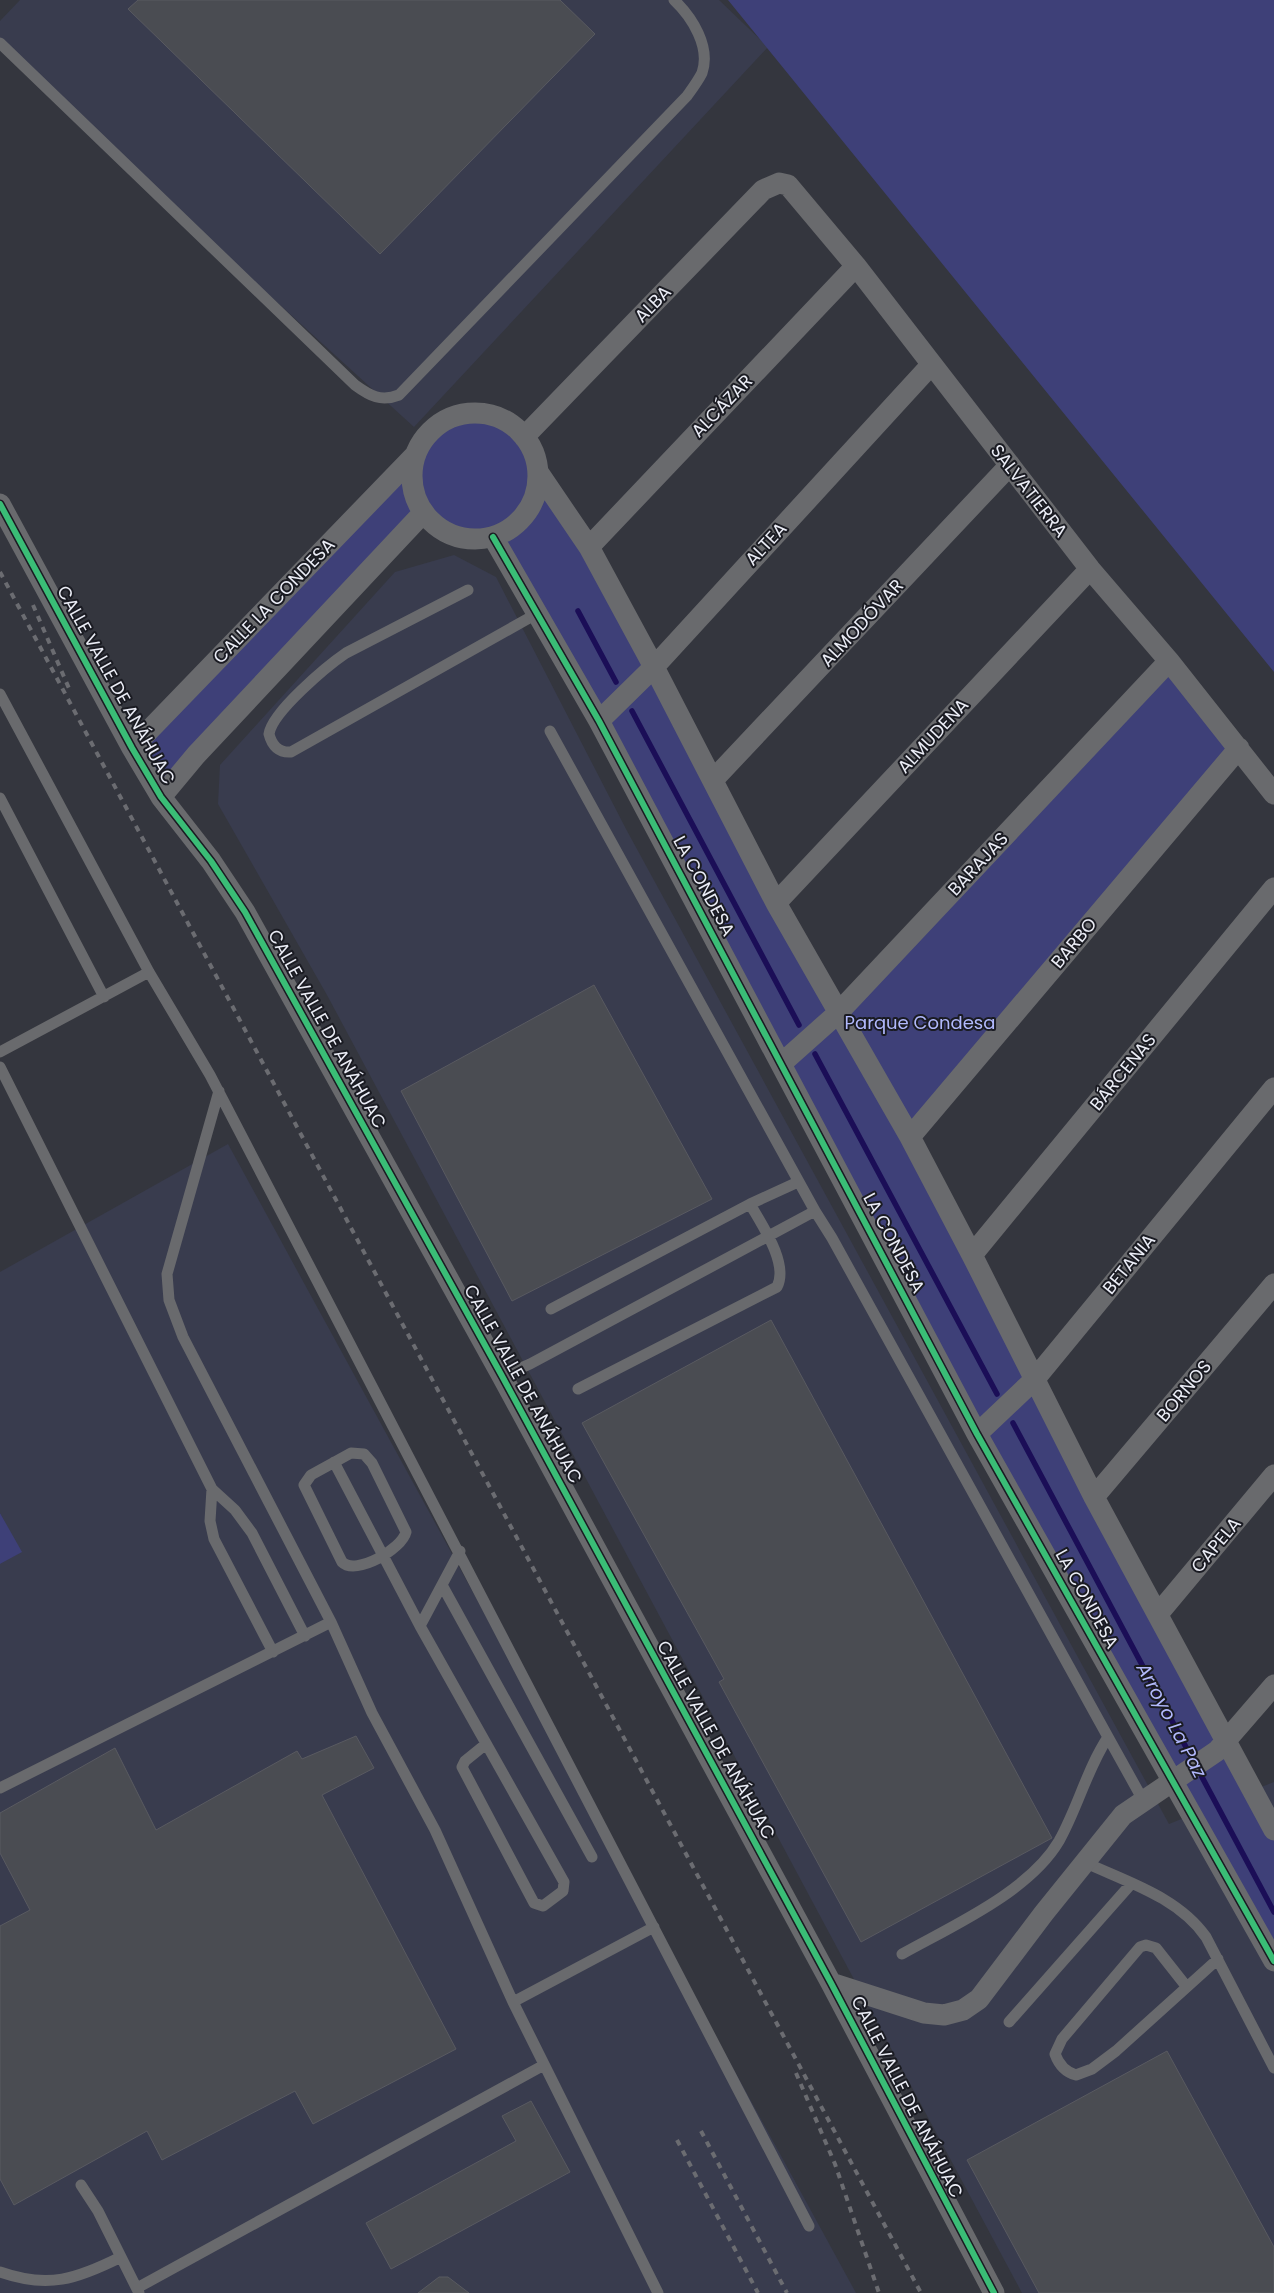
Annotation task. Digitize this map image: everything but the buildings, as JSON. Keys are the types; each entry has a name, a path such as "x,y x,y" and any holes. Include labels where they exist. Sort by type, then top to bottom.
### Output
{"street":[{"name":"ALBA","path":"524,437 763,190 779,184 788,185"},
{"name":"SALVATIERRA","path":"788,185 856,266 931,366 1090,569 1168,661 1274,794"},
{"name":"ALCÁZAR","path":"589,546 856,266"},
{"name":"ALTEA","path":"599,721 654,667 931,366"},
{"path":"474,414 493,416 510,424 524,437 534,454 538,472 536,494 527,513 512,528 493,537 467,539 442,530 423,513 414,494 412,474 416,454 425,438 439,425 456,416 474,414"},
{"name":"CALLE LA CONDESA","path":"132,748 416,454"},
{"name":"ALMODÓVAR","path":"713,780 1010,465"},
{"path":"538,472 589,546 776,903 910,1137 972,1255 1094,1497 1158,1614 1221,1747 1274,1830"},
{"name":"CALLE VALLE DE ANÁHUAC","path":"0,504 161,798 211,861 245,912 502,1376 831,1983 994,2293"},
{"path":"161,798 196,755 423,513"},
{"name":"LA CONDESA","path":"493,537 599,721 977,1434 1176,1778 1274,1961"},
{"name":"ALMUDENA","path":"776,903 1090,569"},
{"name":"BARAJAS","path":"782,1063 838,1014 1168,661"},
{"name":"BARBO","path":"910,1137 1239,748"},
{"name":"BÁRCENAS","path":"972,1255 1274,888"},
{"name":"BETANIA","path":"977,1434 1034,1380 1274,1088"},
{"name":"BORNOS","path":"1094,1497 1274,1284"},
{"name":"CAPELA","path":"1158,1614 1274,1475"},
{"path":"831,1983 924,2014 944,2015 963,2010 979,1999 1084,1862 1123,1815 1221,1747 1274,1685"}],"lane":[{"path":"0,43 355,385 369,395 388,399 399,395 688,96 702,73 704,48 694,26 674,0"},
{"path":"468,590 346,653 329,665 274,719 269,734 274,745 284,752 291,752 538,613"},
{"path":"0,694 150,972 219,1091 460,1551 809,2226"},
{"path":"550,731 798,1182 832,1238 1143,1800"},
{"path":"0,798 104,997"},
{"path":"0,1052 150,972"},
{"path":"0,1067 212,1489 250,1528 305,1636"},
{"path":"219,1091 167,1274 169,1300 183,1338 331,1622 372,1713 435,1830 513,2002 658,2293"},
{"path":"551,1310 750,1204 798,1182"},
{"path":"578,1389 777,1287 781,1280 780,1265 768,1236 750,1204"},
{"path":"502,1376 530,1364 815,1211"},
{"path":"350,1453 357,1453 368,1457 406,1532 397,1547 360,1566 346,1566 304,1490 304,1485 308,1478 334,1462 350,1453"},
{"path":"334,1462 420,1626 564,1882 563,1891 543,1906 534,1903 462,1767 465,1761 486,1744"},
{"path":"212,1489 210,1521 214,1539 272,1652"},
{"path":"420,1626 460,1551"},
{"path":"442,1585 592,1857"},
{"path":"0,1788 331,1622"},
{"path":"902,1954 994,1903 1041,1864 1060,1839 1096,1755 1108,1737"},
{"path":"1084,1862 1183,1911 1196,1922 1218,1959 1274,2068"},
{"path":"1009,2022 1131,1884"},
{"path":"513,2002 654,1927"},
{"path":"1186,1986 1156,1948 1146,1945 1140,1947 1062,2039 1055,2054 1058,2062 1063,2069 1076,2075 1092,2069 1116,2051 1218,1959"},
{"path":"81,2184 98,2210 138,2291 544,2065"},
{"path":"0,2272 32,2281 65,2280 81,2276 121,2257"}],"shaded area":[{"path":"20,0 719,0 768,47 414,427 0,50 0,21"},
{"path":"454,555 496,577 626,829 1169,1824 1274,1782 1274,2293 1022,2293 327,995 218,804 220,765 395,572"},
{"path":"228,1144 856,2293 0,2293 0,1564 21,1552 0,1513 0,1272"}],"green space":[{"path":"728,0 1274,0 1274,672"},
{"name":"Parque Condesa","path":"474,413 488,416 509,425 517,431 530,448 538,473 838,1013 1169,661 1239,748 910,1137 1274,1830 1274,1961 493,537 471,538 455,535 447,532 423,513 161,797 132,748 416,454 433,430 446,421"},
{"path":"0,1513 22,1552 0,1564"}],"waterway":[{"name":"Arroyo La Paz","path":"578,611 616,682"},
{"name":"Arroyo La Paz","path":"632,711 799,1025"},
{"name":"Arroyo La Paz","path":"815,1054 997,1394"},
{"name":"Arroyo La Paz","path":"1013,1423 1274,1912"}],"railway":[{"path":"0,572 921,2293"},
{"path":"33,605 71,693"},
{"path":"796,2073 835,2164 879,2293"},
{"path":"701,2131 787,2293"},
{"path":"677,2140 758,2293"}],"cycle path":[{"path":"0,504 132,748 161,797 211,861 245,912 502,1376 831,1983 994,2293"},
{"path":"493,537 599,721 977,1434 1274,1961"}]}
